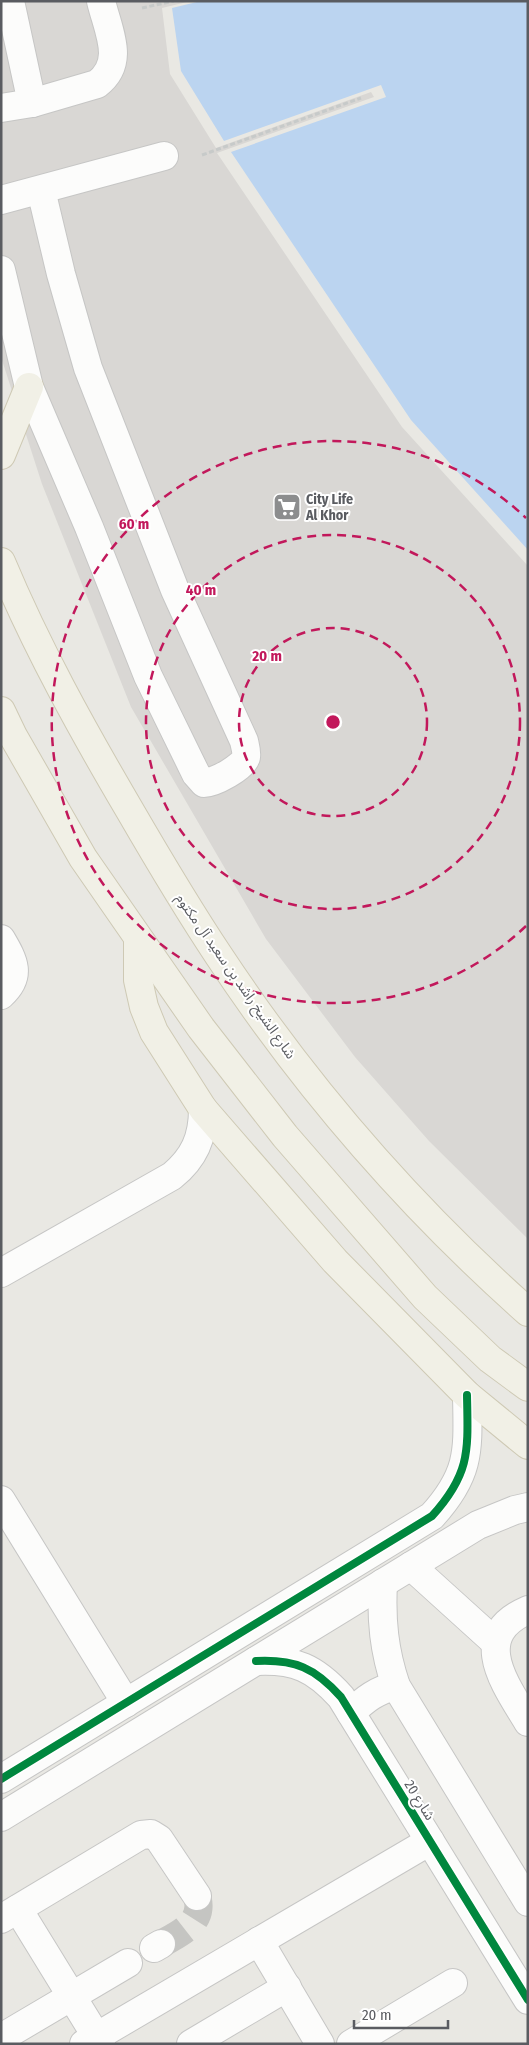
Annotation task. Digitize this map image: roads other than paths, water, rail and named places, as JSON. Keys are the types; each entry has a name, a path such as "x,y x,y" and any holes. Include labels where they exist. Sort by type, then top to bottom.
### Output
{"main road":[{"path":"1,456 29,387"},
{"name":"شارع الشيخ راشد بن سعيد آل مكتوم","path":"1,562 46,658 90,743 174,887 219,957 311,1082 377,1160 440,1228 517,1298 528,1312"},
{"path":"1,711 13,736 83,858 201,1028 285,1136 425,1297 490,1359 528,1387"},
{"path":"138,939 138,980 144,1007 154,1032 203,1109 335,1261 467,1395 528,1445"}],"street":[{"path":"10,1 32,103"},
{"path":"1,108 32,103 97,84 110,71 114,53 101,1"},
{"path":"1,200 164,156"},
{"path":"1,270 29,387 85,518 148,676 196,774 204,782 213,781 243,763 246,757 244,741 176,590 88,368 60,274 41,190"},
{"path":"1,939 11,956 14,967 10,987 1,995"},
{"path":"1,1273 172,1176 192,1156 198,1144 203,1127 203,1109"},
{"path":"1,1779 432,1516 457,1483 464,1464 468,1443 467,1395"},
{"path":"1,1500 126,1703"},
{"path":"1,1817 487,1520 528,1507"},
{"path":"411,1566 496,1643"},
{"path":"383,1583 381,1612 383,1640 396,1686 528,1902"},
{"path":"528,1610 513,1618 502,1628 496,1643 495,1658 500,1673 528,1722"},
{"name":"شارع 20","path":"256,1661 275,1660 295,1663 313,1671 328,1682 341,1696 528,2000"},
{"path":"351,1713 371,1695 383,1689 396,1686"},
{"path":"197,1896 160,1839 150,1834 141,1835 10,1914 72,1996 94,2041 259,1941 430,1841"},
{"path":"259,1941 320,2044"},
{"path":"1,2038 128,1963"},
{"path":"351,2044 454,1983"},
{"path":"191,2044 287,1987"}],"water":[{"path":"201,1 528,1 528,550 411,420 231,152 386,97 381,85 224,141 181,71 172,8"}],"tunnel":[{"path":"161,1944 190,1926 198,1913 197,1896"}],"place":[{"name":"City Life Al Khor","path":"287,507"}]}
